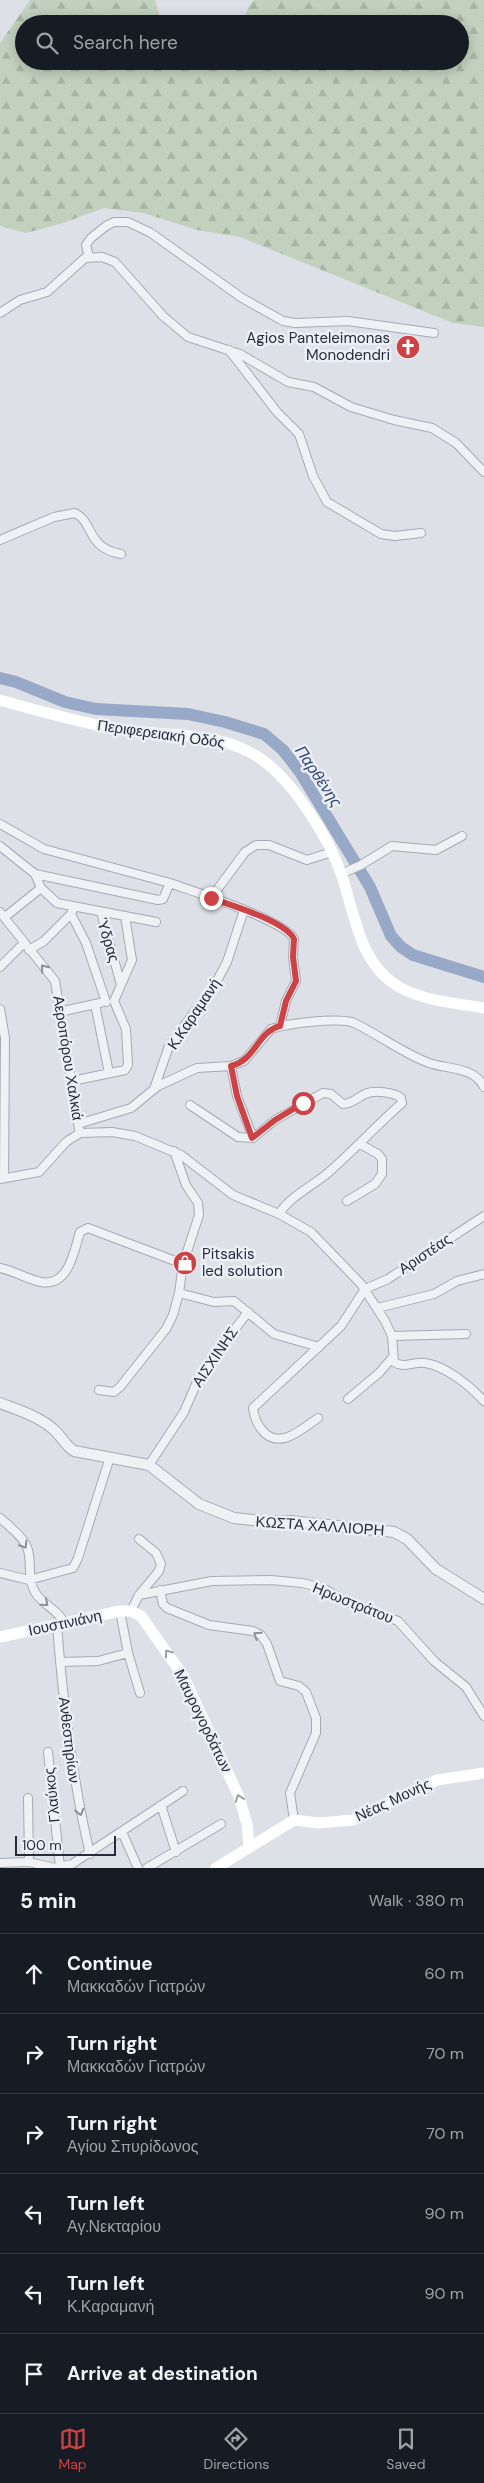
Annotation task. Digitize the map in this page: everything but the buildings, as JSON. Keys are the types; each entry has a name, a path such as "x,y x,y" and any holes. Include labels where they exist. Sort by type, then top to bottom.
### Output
{"main road":[{"name":"Περιφερειακή Οδός","path":"0,700 107,727 206,738 241,747 262,760 288,784 345,872 362,943 374,965 397,985 414,993 484,1008"},
{"name":"Ιουστινιάνη","path":"0,1637 126,1611"},
{"name":"Μαυρογορδάτων","path":"126,1611 144,1620 184,1676 239,1797 245,1817 249,1846"},
{"name":"Νέας Μονής","path":"294,1820 319,1823 353,1820 437,1780 484,1773"},
{"path":"216,1868 294,1820"}],"street":[{"path":"89,257 86,245 91,238 110,223 128,222 151,233 242,298 283,321 295,323 348,321 434,334"},
{"path":"0,313 20,300 48,292 80,261 89,257 102,257 115,262 148,300 181,332 202,344 229,350 260,364 288,382 314,387 351,407 394,420 432,428 456,443 484,472"},
{"path":"229,350 276,412 298,434 313,476 327,502 381,534 395,536 421,533"},
{"path":"0,540 54,517 75,513 80,517 99,545 108,551 121,554"},
{"path":"0,824 44,849 170,883 244,910 288,930 294,939 293,957 296,981 286,1001 280,1026"},
{"path":"345,872 361,865 392,846 436,850 462,836"},
{"path":"211,898 245,852 256,845 269,845 307,860 332,852"},
{"path":"0,846 35,874 158,900 163,899 170,883"},
{"name":"Ύδρας","path":"35,874 41,888 52,900 73,910 101,912 121,986"},
{"path":"2,915 41,888"},
{"path":"0,964 26,947 44,942 73,910 110,1002 126,1029 128,1065 125,1070 72,1081"},
{"name":"Κ.Καραμανή","path":"153,1090 169,1046 214,986 226,962 244,910"},
{"path":"101,912 156,922"},
{"name":"Αεροπόρου Χαλκιά","path":"2,915 55,981 80,1133"},
{"path":"59,1012 110,1002 121,986 132,960 125,916"},
{"path":"95,1004 108,1073"},
{"path":"0,1012 5,1038 2,1179 39,1172 66,1142 80,1133 112,1132 135,1136 174,1151 189,1159 214,1183 233,1195 279,1214 311,1232 365,1289 392,1336 392,1358 379,1373 348,1399"},
{"path":"78,1124 128,1109 153,1090 197,1068 231,1066 249,1058 269,1031 280,1026 339,1021 352,1022 426,1062 472,1074 479,1079 484,1087"},
{"path":"231,1066 237,1096 252,1138"},
{"path":"190,1105 238,1137 252,1138 275,1120 322,1093 331,1094 343,1104 351,1103 366,1093 376,1092 401,1097 402,1103 388,1113 360,1144 311,1187 293,1199 279,1214"},
{"path":"347,1202 376,1184 382,1174 382,1159 378,1154 360,1144"},
{"path":"99,1390 114,1392 124,1383 166,1329 173,1315 179,1293 183,1264 199,1215 199,1208 186,1186 174,1151"},
{"name":"Αριστέας","path":"365,1289 388,1280 484,1216"},
{"path":"0,1268 42,1282 58,1279 68,1268 80,1232 88,1228 183,1264"},
{"path":"377,1308 434,1294 457,1282 484,1274"},
{"path":"318,1418 286,1438 279,1440 265,1434 259,1426 254,1408 341,1326 365,1289"},
{"name":"ΑΙΣΧΙΝΗΣ","path":"148,1465 184,1412 200,1374 248,1312 234,1301 214,1302 179,1293"},
{"path":"248,1312 274,1334 319,1347"},
{"path":"392,1336 466,1334"},
{"path":"392,1358 400,1365 426,1363 440,1368 476,1391 484,1401"},
{"path":"0,1403 44,1422 60,1435 69,1448 74,1451 148,1465"},
{"path":"2,1572 29,1580 72,1568 78,1558 110,1457"},
{"name":"ΚΩΣΤΑ ΧΑΛΛΙΟΡΗ","path":"148,1465 199,1504 234,1518 262,1522 290,1521 394,1532 407,1539 436,1569 484,1599"},
{"path":"0,1518 28,1548 29,1580 40,1599 58,1614 61,1624"},
{"path":"138,1539 161,1561 159,1571 126,1611 128,1654 140,1693"},
{"name":"Ηρωστράτου","path":"139,1595 212,1581 271,1580 302,1583 323,1588 347,1602 398,1621 434,1662 466,1687 484,1716"},
{"path":"160,1590 163,1604 173,1611 209,1625 253,1630 261,1635 267,1644 278,1677 284,1683 300,1686 306,1692 312,1703 316,1718 316,1733 290,1793 294,1820"},
{"name":"Ανθεστηρίων","path":"61,1624 60,1662 72,1770 90,1854"},
{"path":"60,1662 98,1661 128,1654"},
{"name":"Γλαύκος","path":"48,1752 60,1867"},
{"path":"0,1863 17,1865 30,1862 45,1867 60,1867 72,1864 90,1854 183,1790"},
{"path":"28,1798 30,1862"},
{"path":"161,1806 176,1852"},
{"path":"147,1868 221,1824"},
{"path":"122,1832 138,1868"}],"green space":[{"path":"30,0 155,0 159,15 20,15"},
{"path":"254,0 484,0 484,327 453,323 240,237 197,230 143,213 104,208 63,223 26,233 0,226 0,43 15,22 15,70 469,70 469,15 245,15"}],"waterway":[{"name":"Παρθένης","path":"0,678 16,682 65,702 96,709 188,714 225,722 264,734 283,750 300,772 370,887 391,936 401,947 413,955 484,977"}],"place":[{"name":"Agios Panteleimonas Monodendri","path":"408,347"},
{"name":"Pitsakis led solution","path":"185,1263"}],"route":[{"path":"211,898 244,910 288,930 294,939 293,957 296,981 286,1001 280,1026 269,1031 249,1058 231,1066 237,1096 252,1138 275,1120 303,1103"}]}
